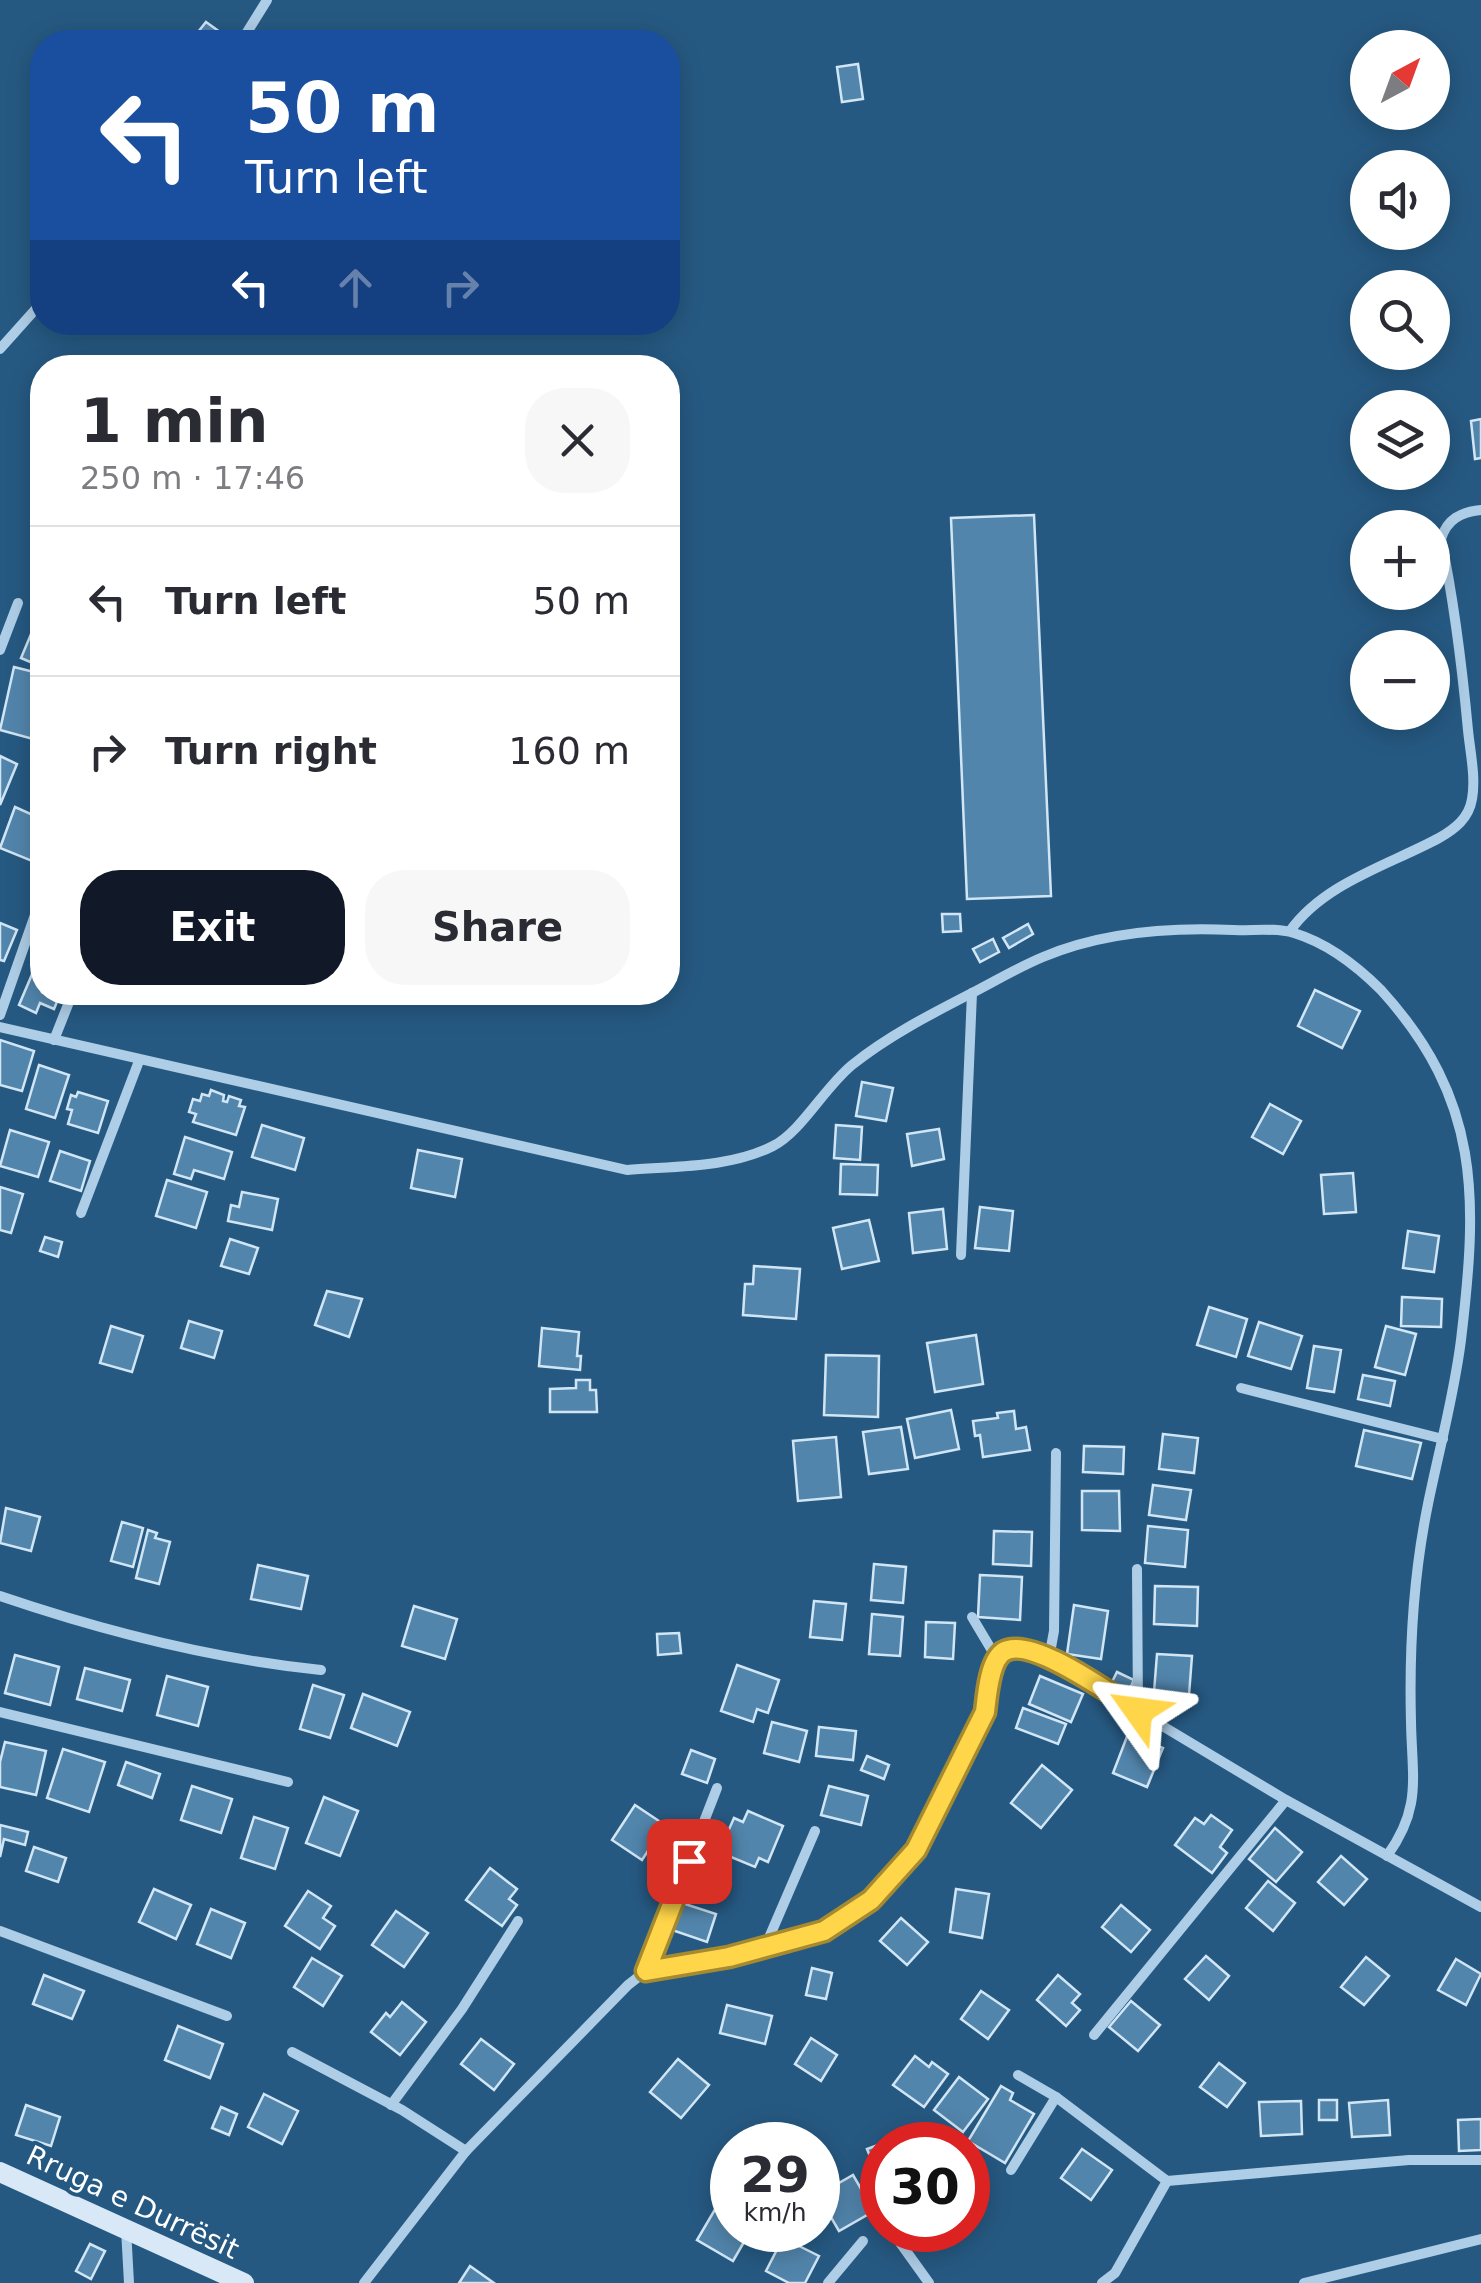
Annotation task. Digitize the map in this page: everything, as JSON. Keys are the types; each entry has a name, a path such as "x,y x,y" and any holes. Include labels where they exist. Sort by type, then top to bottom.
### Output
{"main road":[{"name":"Rruga e Durrësit","path":"0,2172 244,2283"}],"street":[{"path":"248,30 267,0"},
{"path":"0,350 30,316"},
{"path":"1290,932 1303,914 1368,871 1449,832 1467,814 1472,800 1472,770 1441,538 1454,517 1481,510"},
{"path":"0,650 18,603"},
{"path":"0,1014 30,929"},
{"path":"0,1027 550,1155 626,1170 643,1169 732,1160 777,1145 792,1134 823,1092 853,1064 924,1017 1044,956 1095,940 1153,931 1290,932 1328,948 1361,970 1412,1020 1434,1052 1468,1136 1472,1241 1460,1347 1413,1601 1413,1803 1406,1831 1387,1856"},
{"path":"961,1255 972,993"},
{"path":"54,1040 68,1005"},
{"path":"80,1213 139,1060"},
{"path":"1241,1388 1442,1438"},
{"path":"1050,1658 1054,1631 1056,1452"},
{"path":"1138,1569 1138,1711"},
{"path":"0,1596 55,1615 152,1639 275,1665 322,1670"},
{"path":"972,1617 997,1659"},
{"path":"364,2283 466,2150 646,1971 824,1931 871,1900 895,1877 916,1850 985,1712 997,1659 1014,1648 1050,1658 1286,1800 1481,1907"},
{"path":"0,1712 288,1782"},
{"path":"646,1971 717,1788"},
{"path":"1094,2035 1286,1800"},
{"path":"765,1947 815,1831"},
{"path":"391,2104 462,2009 518,1921"},
{"path":"0,1931 227,2016"},
{"path":"292,2052 391,2104 466,2150"},
{"path":"1018,2076 1056,2097 1167,2181 1409,2160 1481,2160"},
{"path":"1011,2170 1056,2097"},
{"path":"1102,2283 1115,2273 1167,2181"},
{"path":"126,2229 128,2283"},
{"path":"1304,2283 1481,2239"},
{"path":"828,2283 860,2243"},
{"path":"907,2252 929,2283"}],"building":[{"path":"206,22 217,30 200,30"},
{"path":"858,64 863,99 842,102 837,67"},
{"path":"1481,419 1481,458 1475,459 1471,421"},
{"path":"1034,515 1051,896 967,899 951,518"},
{"path":"30,637 30,662 21,658"},
{"path":"14,667 30,671 30,738 0,730"},
{"path":"0,756 17,764 0,805"},
{"path":"15,807 30,814 30,860 0,848"},
{"path":"942,914 960,914 961,931 943,932"},
{"path":"0,923 17,930 4,961 0,960"},
{"path":"1028,924 1033,934 1009,948 1003,938"},
{"path":"993,939 999,952 980,962 973,949"},
{"path":"30,979 30,1005 39,1005 36,1013 19,1005"},
{"path":"1315,990 1360,1011 1342,1048 1298,1026"},
{"path":"0,1040 34,1051 22,1091 0,1085"},
{"path":"39,1065 69,1075 55,1118 26,1109"},
{"path":"862,1082 893,1088 886,1121 856,1116"},
{"path":"211,1090 224,1095 223,1101 227,1102 229,1096 241,1100 239,1106 245,1107 236,1135 193,1122 196,1114 189,1112 193,1099 200,1101 202,1094 209,1096"},
{"path":"78,1092 108,1101 98,1133 68,1124 71,1095 76,1097"},
{"path":"1270,1104 1301,1121 1283,1154 1252,1137"},
{"path":"262,1125 304,1138 295,1170 252,1157"},
{"path":"836,1125 862,1127 860,1160 834,1158"},
{"path":"939,1129 944,1159 912,1166 907,1134"},
{"path":"10,1130 49,1142 38,1177 0,1166"},
{"path":"185,1137 232,1152 224,1179 194,1170 191,1179 174,1174"},
{"path":"418,1150 462,1159 455,1197 411,1188"},
{"path":"60,1151 90,1161 81,1191 50,1181"},
{"path":"841,1164 878,1165 877,1195 840,1194"},
{"path":"1353,1173 1356,1212 1324,1214 1321,1175"},
{"path":"167,1180 207,1192 196,1228 156,1216"},
{"path":"0,1187 23,1194 11,1233 0,1230"},
{"path":"242,1192 278,1199 272,1230 228,1221 231,1205 239,1207"},
{"path":"980,1207 1013,1211 1009,1251 975,1248"},
{"path":"943,1209 947,1249 913,1253 909,1213"},
{"path":"869,1220 879,1261 842,1269 833,1228"},
{"path":"1408,1231 1439,1236 1434,1272 1403,1268"},
{"path":"45,1237 62,1242 58,1257 40,1251"},
{"path":"230,1239 258,1248 249,1274 221,1266"},
{"path":"754,1266 800,1269 796,1319 743,1315 745,1284 753,1284"},
{"path":"327,1291 362,1299 349,1337 315,1325"},
{"path":"1402,1297 1442,1299 1441,1327 1401,1326"},
{"path":"1209,1307 1247,1319 1236,1357 1197,1345"},
{"path":"189,1321 222,1331 214,1358 181,1348"},
{"path":"1259,1322 1302,1336 1291,1369 1248,1356"},
{"path":"111,1326 143,1336 132,1372 100,1363"},
{"path":"1386,1326 1416,1334 1405,1375 1375,1367"},
{"path":"542,1328 579,1332 580,1370 539,1366"},
{"path":"976,1335 983,1384 935,1392 927,1343"},
{"path":"1314,1346 1341,1350 1334,1392 1307,1388"},
{"path":"826,1355 879,1356 878,1417 824,1415"},
{"path":"1363,1375 1395,1381 1390,1406 1358,1399"},
{"path":"576,1380 590,1380 590,1390 596,1390 597,1412 550,1412 550,1389 576,1388"},
{"path":"951,1410 959,1449 915,1458 907,1419"},
{"path":"1014,1411 1016,1429 1026,1427 1030,1450 983,1457 973,1421 998,1418 997,1413"},
{"path":"901,1427 908,1469 869,1474 863,1432"},
{"path":"1364,1430 1421,1443 1412,1479 1356,1466"},
{"path":"1163,1434 1198,1438 1194,1473 1159,1469"},
{"path":"836,1437 841,1497 798,1501 793,1441"},
{"path":"1084,1446 1124,1447 1123,1474 1083,1472"},
{"path":"1153,1485 1191,1490 1186,1520 1149,1515"},
{"path":"1082,1491 1119,1491 1120,1531 1082,1530"},
{"path":"6,1508 40,1517 31,1551 0,1543"},
{"path":"122,1522 143,1528 133,1567 111,1561"},
{"path":"1148,1526 1188,1530 1185,1567 1145,1563"},
{"path":"148,1530 157,1533 155,1538 170,1542 159,1584 136,1578"},
{"path":"994,1531 1032,1532 1031,1566 993,1564"},
{"path":"874,1564 906,1567 903,1603 871,1600"},
{"path":"258,1565 308,1576 301,1609 251,1599"},
{"path":"980,1575 1022,1577 1020,1620 978,1617"},
{"path":"1155,1586 1198,1587 1197,1626 1154,1624"},
{"path":"814,1601 846,1604 842,1640 810,1637"},
{"path":"1074,1605 1108,1611 1101,1659 1067,1654"},
{"path":"414,1606 457,1619 445,1659 402,1646"},
{"path":"872,1614 903,1617 900,1656 869,1654"},
{"path":"926,1622 955,1623 953,1659 925,1657"},
{"path":"679,1633 681,1653 658,1655 657,1634"},
{"path":"1157,1654 1192,1656 1189,1695 1154,1692"},
{"path":"15,1655 59,1667 50,1705 5,1693"},
{"path":"737,1665 779,1680 768,1713 757,1709 753,1722 721,1711"},
{"path":"85,1668 130,1680 122,1711 77,1699"},
{"path":"1117,1672 1134,1680 1127,1694 1110,1686"},
{"path":"167,1676 208,1687 198,1726 157,1715"},
{"path":"1040,1676 1083,1694 1071,1722 1029,1704"},
{"path":"313,1685 344,1695 330,1738 300,1729"},
{"path":"363,1694 410,1712 397,1746 351,1728"},
{"path":"1023,1708 1066,1724 1058,1744 1016,1728"},
{"path":"772,1722 807,1731 799,1762 764,1753"},
{"path":"819,1727 856,1731 853,1760 816,1756"},
{"path":"1128,1734 1163,1748 1147,1787 1113,1773"},
{"path":"5,1742 46,1751 36,1795 0,1787"},
{"path":"63,1749 105,1762 89,1812 47,1798"},
{"path":"691,1750 715,1759 707,1783 682,1774"},
{"path":"867,1756 889,1765 884,1779 861,1770"},
{"path":"126,1762 160,1774 152,1798 118,1785"},
{"path":"1042,1765 1072,1790 1041,1828 1011,1803"},
{"path":"192,1786 232,1799 221,1833 181,1820"},
{"path":"829,1786 868,1796 861,1825 821,1815"},
{"path":"324,1797 358,1811 340,1856 306,1843"},
{"path":"635,1805 665,1825 642,1860 612,1840"},
{"path":"748,1811 783,1826 768,1862 759,1858 755,1867 719,1852 734,1818 743,1822"},
{"path":"1211,1815 1232,1830 1220,1847 1227,1853 1212,1873 1175,1845 1195,1818 1204,1824"},
{"path":"254,1817 288,1828 275,1869 241,1858"},
{"path":"0,1825 28,1832 25,1845 4,1839 0,1857"},
{"path":"1275,1828 1302,1852 1276,1882 1249,1859"},
{"path":"34,1847 66,1858 58,1882 26,1871"},
{"path":"1341,1856 1367,1879 1344,1905 1318,1882"},
{"path":"490,1868 517,1889 509,1899 517,1905 502,1926 466,1900"},
{"path":"1268,1881 1295,1903 1273,1931 1246,1908"},
{"path":"154,1889 191,1905 176,1939 139,1922"},
{"path":"956,1889 989,1894 982,1938 950,1932"},
{"path":"308,1891 331,1906 323,1918 335,1926 320,1949 285,1926"},
{"path":"682,1903 716,1914 707,1942 672,1930"},
{"path":"1121,1905 1150,1930 1131,1952 1102,1927"},
{"path":"211,1909 245,1923 231,1958 197,1944"},
{"path":"396,1911 428,1933 404,1967 372,1945"},
{"path":"901,1918 928,1942 907,1965 880,1941"},
{"path":"1206,1956 1229,1976 1209,2000 1185,1979"},
{"path":"1366,1957 1389,1976 1364,2005 1341,1987"},
{"path":"312,1958 342,1976 323,2006 294,1987"},
{"path":"1456,1959 1481,1974 1466,2005 1438,1990"},
{"path":"812,1968 832,1973 826,1999 806,1995"},
{"path":"44,1975 84,1991 72,2019 33,2004"},
{"path":"1058,1975 1080,1994 1072,2003 1080,2010 1066,2026 1037,2000"},
{"path":"981,1991 1009,2010 988,2039 961,2019"},
{"path":"1131,2001 1160,2025 1138,2051 1109,2027"},
{"path":"402,2002 426,2022 400,2055 371,2032 386,2013 390,2017"},
{"path":"727,2005 772,2016 765,2044 720,2033"},
{"path":"178,2026 223,2044 210,2078 165,2060"},
{"path":"811,2038 837,2055 821,2081 795,2064"},
{"path":"481,2039 514,2064 494,2090 461,2064"},
{"path":"915,2056 948,2074 924,2107 893,2085"},
{"path":"678,2059 709,2085 681,2118 650,2092"},
{"path":"1219,2063 1245,2083 1227,2107 1200,2087"},
{"path":"959,2077 988,2099 971,2122 950,2122 934,2110"},
{"path":"1001,2086 1013,2093 1010,2100 1034,2114 1005,2163 990,2154 990,2122 979,2122"},
{"path":"264,2094 298,2111 282,2144 248,2127"},
{"path":"1319,2100 1337,2100 1337,2120 1319,2120"},
{"path":"1388,2100 1390,2135 1352,2137 1349,2103"},
{"path":"1301,2101 1302,2134 1261,2136 1259,2102"},
{"path":"26,2105 60,2117 51,2146 16,2135"},
{"path":"221,2107 237,2114 229,2135 212,2128"},
{"path":"1481,2119 1481,2150 1459,2151 1458,2120"},
{"path":"1082,2149 1112,2170 1091,2200 1061,2178"},
{"path":"853,2175 860,2187 860,2219 840,2230 840,2182"},
{"path":"710,2218 710,2248 697,2240"},
{"path":"90,2244 105,2251 91,2279 76,2271"},
{"path":"718,2252 738,2252 733,2261"},
{"path":"776,2252 811,2252 819,2256 805,2283 789,2283 766,2271"},
{"path":"470,2266 494,2283 459,2283"}],"route":[{"path":"689,1861 646,1971 729,1957 824,1931 871,1900 916,1850 985,1712 997,1659 1004,1652 1014,1648 1032,1650 1138,1711"}]}
